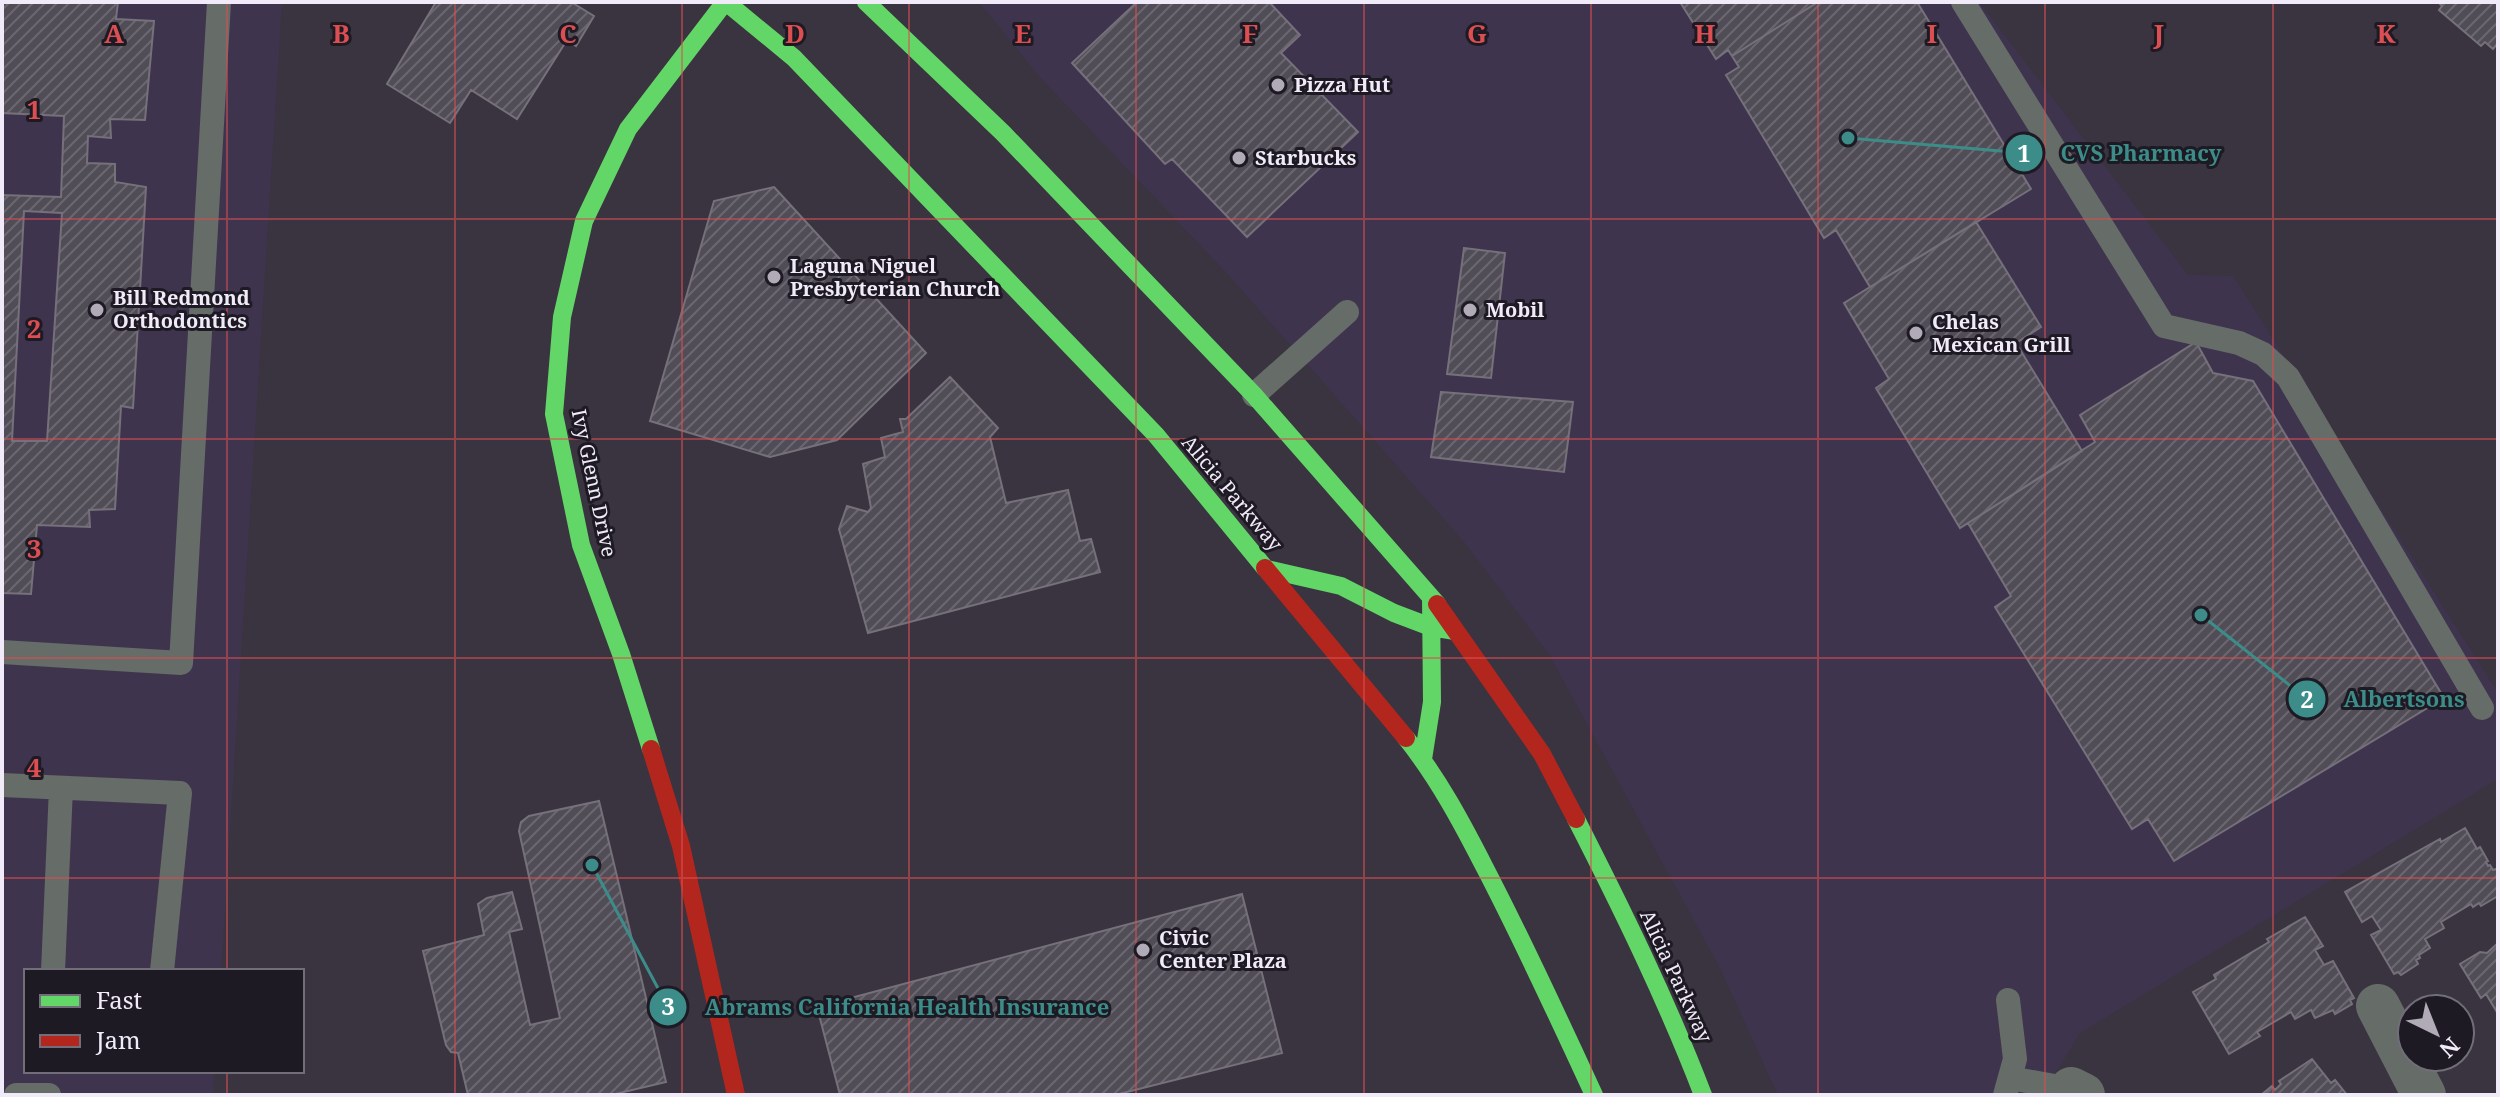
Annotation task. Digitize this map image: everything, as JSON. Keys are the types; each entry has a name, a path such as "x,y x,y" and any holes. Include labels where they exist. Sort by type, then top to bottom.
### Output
{"main road":[{"name":"Alicia Parkway","path":"725,2 794,58 1156,435 1423,759 1454,808 1515,925 1594,1095"},
{"name":"Ivy Glenn Drive","path":"725,2 628,129 584,221 562,317 554,414 581,545 621,654 681,846 736,1095"},
{"name":"Alicia Parkway","path":"866,2 1003,133 1254,395 1431,596 1542,754 1607,880 1686,1050 1703,1095"},
{"path":"1267,569 1341,586 1394,613 1431,627 1455,631"},
{"path":"1423,759 1432,702 1431,596"}],"street":[{"path":"2378,1006 2424,1095"}],"lane":[{"path":"2,652 181,663 219,2"},
{"path":"1963,2 2164,326 2239,343 2263,354 2288,377 2482,708"},
{"path":"1254,395 1347,312"},
{"path":"2,785 180,793 162,969"},
{"path":"53,969 61,788"},
{"path":"2008,1000 2015,1059 2007,1086 2077,1092"},
{"path":"16,1095 49,1095"}],"shaded area":[{"path":"2,2 282,2 221,969 24,969 24,1073 214,1073 213,1095 2,1095"},
{"path":"979,2 1979,2 2188,275 2233,276 2498,693 2498,779 2080,1033 2042,1095 1778,1095 1720,968 1549,654 1465,543 1224,270 1039,76"}],"building":[{"name":"Bill Redmond Orthodontics","path":"2,2 118,2 116,19 154,21 145,120 110,119 111,138 88,136 87,163 115,164 115,182 146,187 133,408 121,406 115,509 89,510 90,527 37,525 31,594 2,593 2,195 61,197 64,116 2,113","holes":["24,211 62,213 47,441 12,441"]},
{"path":"436,2 571,2 594,16 576,46 567,40 517,119 471,90 450,123 387,84"},
{"path":"1137,2 1269,2 1300,35 1281,53 1358,132 1247,237 1172,159 1165,164 1072,63"},
{"path":"1680,2 1818,2 1732,56 1728,50 1716,59"},
{"path":"1818,2 1917,2 2031,189 1870,287 1836,230 1824,238 1726,75 1739,67 1732,56"},
{"path":"2438,2 2498,2 2498,43 2493,49 2485,42 2481,46 2439,10 2442,6"},
{"name":"Laguna Niguel Presbyterian Church","path":"774,187 926,353 837,440 770,457 650,421 714,201"},
{"path":"1976,222 2041,327 2016,343 2082,451 1960,528 1876,388 1889,379 1844,303"},
{"path":"1464,248 1505,253 1491,378 1447,374"},
{"path":"2196,342 2213,373 2253,381 2444,698 2174,861 2148,819 2132,829 1995,607 2011,596 1968,523 2095,442 2080,415"},
{"path":"950,377 998,428 990,437 1006,503 1068,490 1080,541 1091,539 1100,572 868,633 839,529 847,506 868,512 871,508 863,464 885,457 881,438 903,432 900,419 906,419"},
{"path":"1441,392 1573,402 1564,472 1431,457"},
{"path":"599,801 666,1082 611,1095 468,1095 458,1053 451,1052 446,1045 423,951 484,935 478,904 487,898 512,892 522,929 509,932 530,1025 560,1018 519,831 521,822 529,816"},
{"path":"2465,828 2477,849 2480,847 2488,866 2498,873 2498,896 2481,906 2479,903 2473,907 2471,904 2441,922 2444,928 2425,939 2430,948 2419,955 2420,958 2416,960 2418,964 2401,975 2398,972 2394,974 2371,935 2381,930 2372,916 2362,922 2345,892"},
{"name":"Civic Center Plaza","path":"1242,894 1282,1053 1115,1095 840,1095 817,1007"},
{"path":"2305,917 2323,946 2315,950 2324,965 2333,961 2354,998 2350,1000 2352,1004 2335,1014 2333,1010 2315,1018 2311,1010 2295,1019 2291,1012 2257,1032 2260,1036 2229,1054 2193,992 2216,979 2214,975 2269,942 2267,939"},
{"path":"2498,943 2498,1014 2486,994 2481,998 2460,964 2480,952 2487,953"},
{"path":"2312,1059 2331,1083 2335,1080 2347,1095 2261,1095 2272,1086 2275,1090 2281,1084 2279,1081"}],"traffic: fast":[{"path":"651,749 621,654 581,545 554,414 562,317 584,221 628,129 725,2"},
{"path":"726,2 794,58 1156,435 1265,568"},
{"path":"866,2 1003,133 1254,395 1437,604"},
{"path":"1267,569 1341,586 1394,613 1431,627 1455,631"},
{"path":"1423,759 1432,702 1431,598"},
{"path":"1406,738 1439,785 1476,851 1594,1095"},
{"path":"1576,819 1643,956 1703,1095"}],"traffic: jam":[{"path":"1265,568 1406,738"},
{"path":"1437,604 1542,754 1576,819"},
{"path":"651,749 681,846 736,1095"}],"place":[{"name":"Pizza Hut","path":"1278,85"},
{"name":"CVS Pharmacy","path":"1848,138"},
{"name":"Starbucks","path":"1239,158"},
{"name":"Laguna Niguel Presbyterian Church","path":"774,277"},
{"name":"Bill Redmond Orthodontics","path":"97,310"},
{"name":"Mobil","path":"1470,310"},
{"name":"Chelas Mexican Grill","path":"1916,333"},
{"name":"Albertsons","path":"2201,615"},
{"name":"Abrams California Health Insurance","path":"592,865"},
{"name":"Civic Center Plaza","path":"1143,950"}]}
